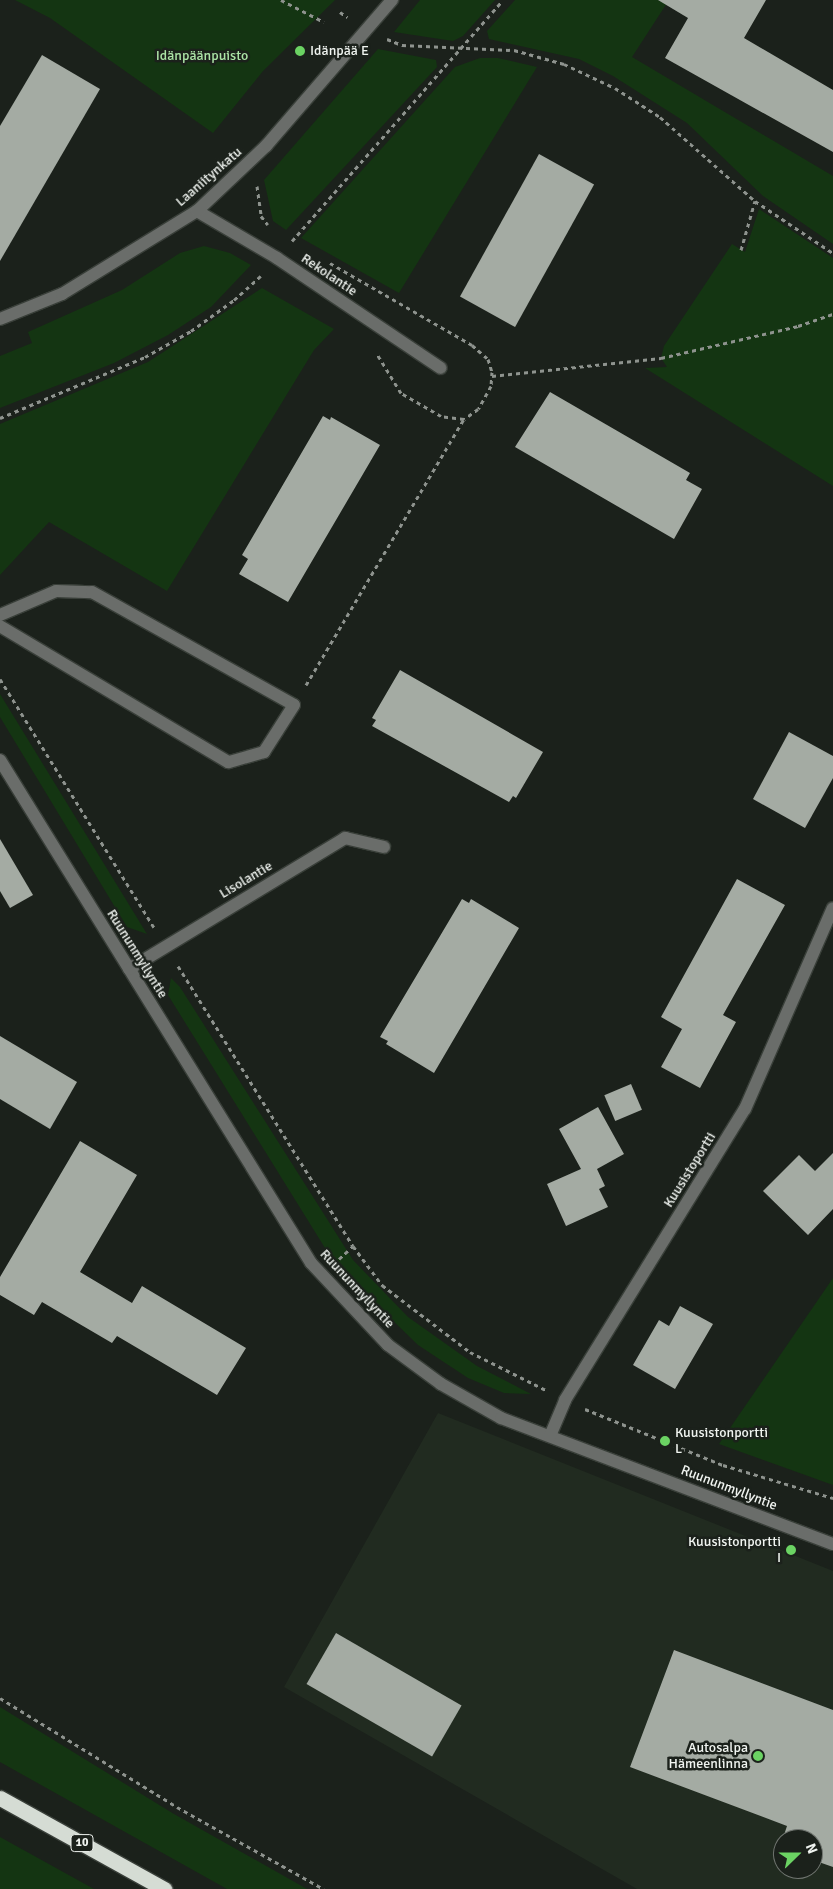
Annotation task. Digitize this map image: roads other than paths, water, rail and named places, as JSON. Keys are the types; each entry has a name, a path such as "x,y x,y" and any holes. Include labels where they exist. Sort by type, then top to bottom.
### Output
{"highway":[{"name":"10","path":"0,1798 164,1889"}],"street":[{"name":"Laaniitynkatu","path":"0,319 62,294 197,211 266,146 392,0"},
{"name":"Rekolantie","path":"197,211 277,258 441,368"},
{"path":"0,615 56,590 92,592 294,706 264,752 228,762 0,626"},
{"name":"Ruununmyllyntie","path":"0,760 311,1263 388,1345 441,1384 500,1418 833,1544"},
{"name":"Lisolantie","path":"129,969 346,838 384,848"},
{"name":"Kuusistoportti","path":"550,1436 565,1400 745,1109 833,908"}],"place":[{"name":"Idänpää E","path":"300,51"},
{"name":"Kuusistonportti L","path":"665,1441"},
{"name":"Kuusistonportti I","path":"791,1550"},
{"name":"Autosalpa Hämeenlinna","path":"758,1756"}],"park label":[{"name":"Idänpäänpuisto","path":"202,56"}]}
